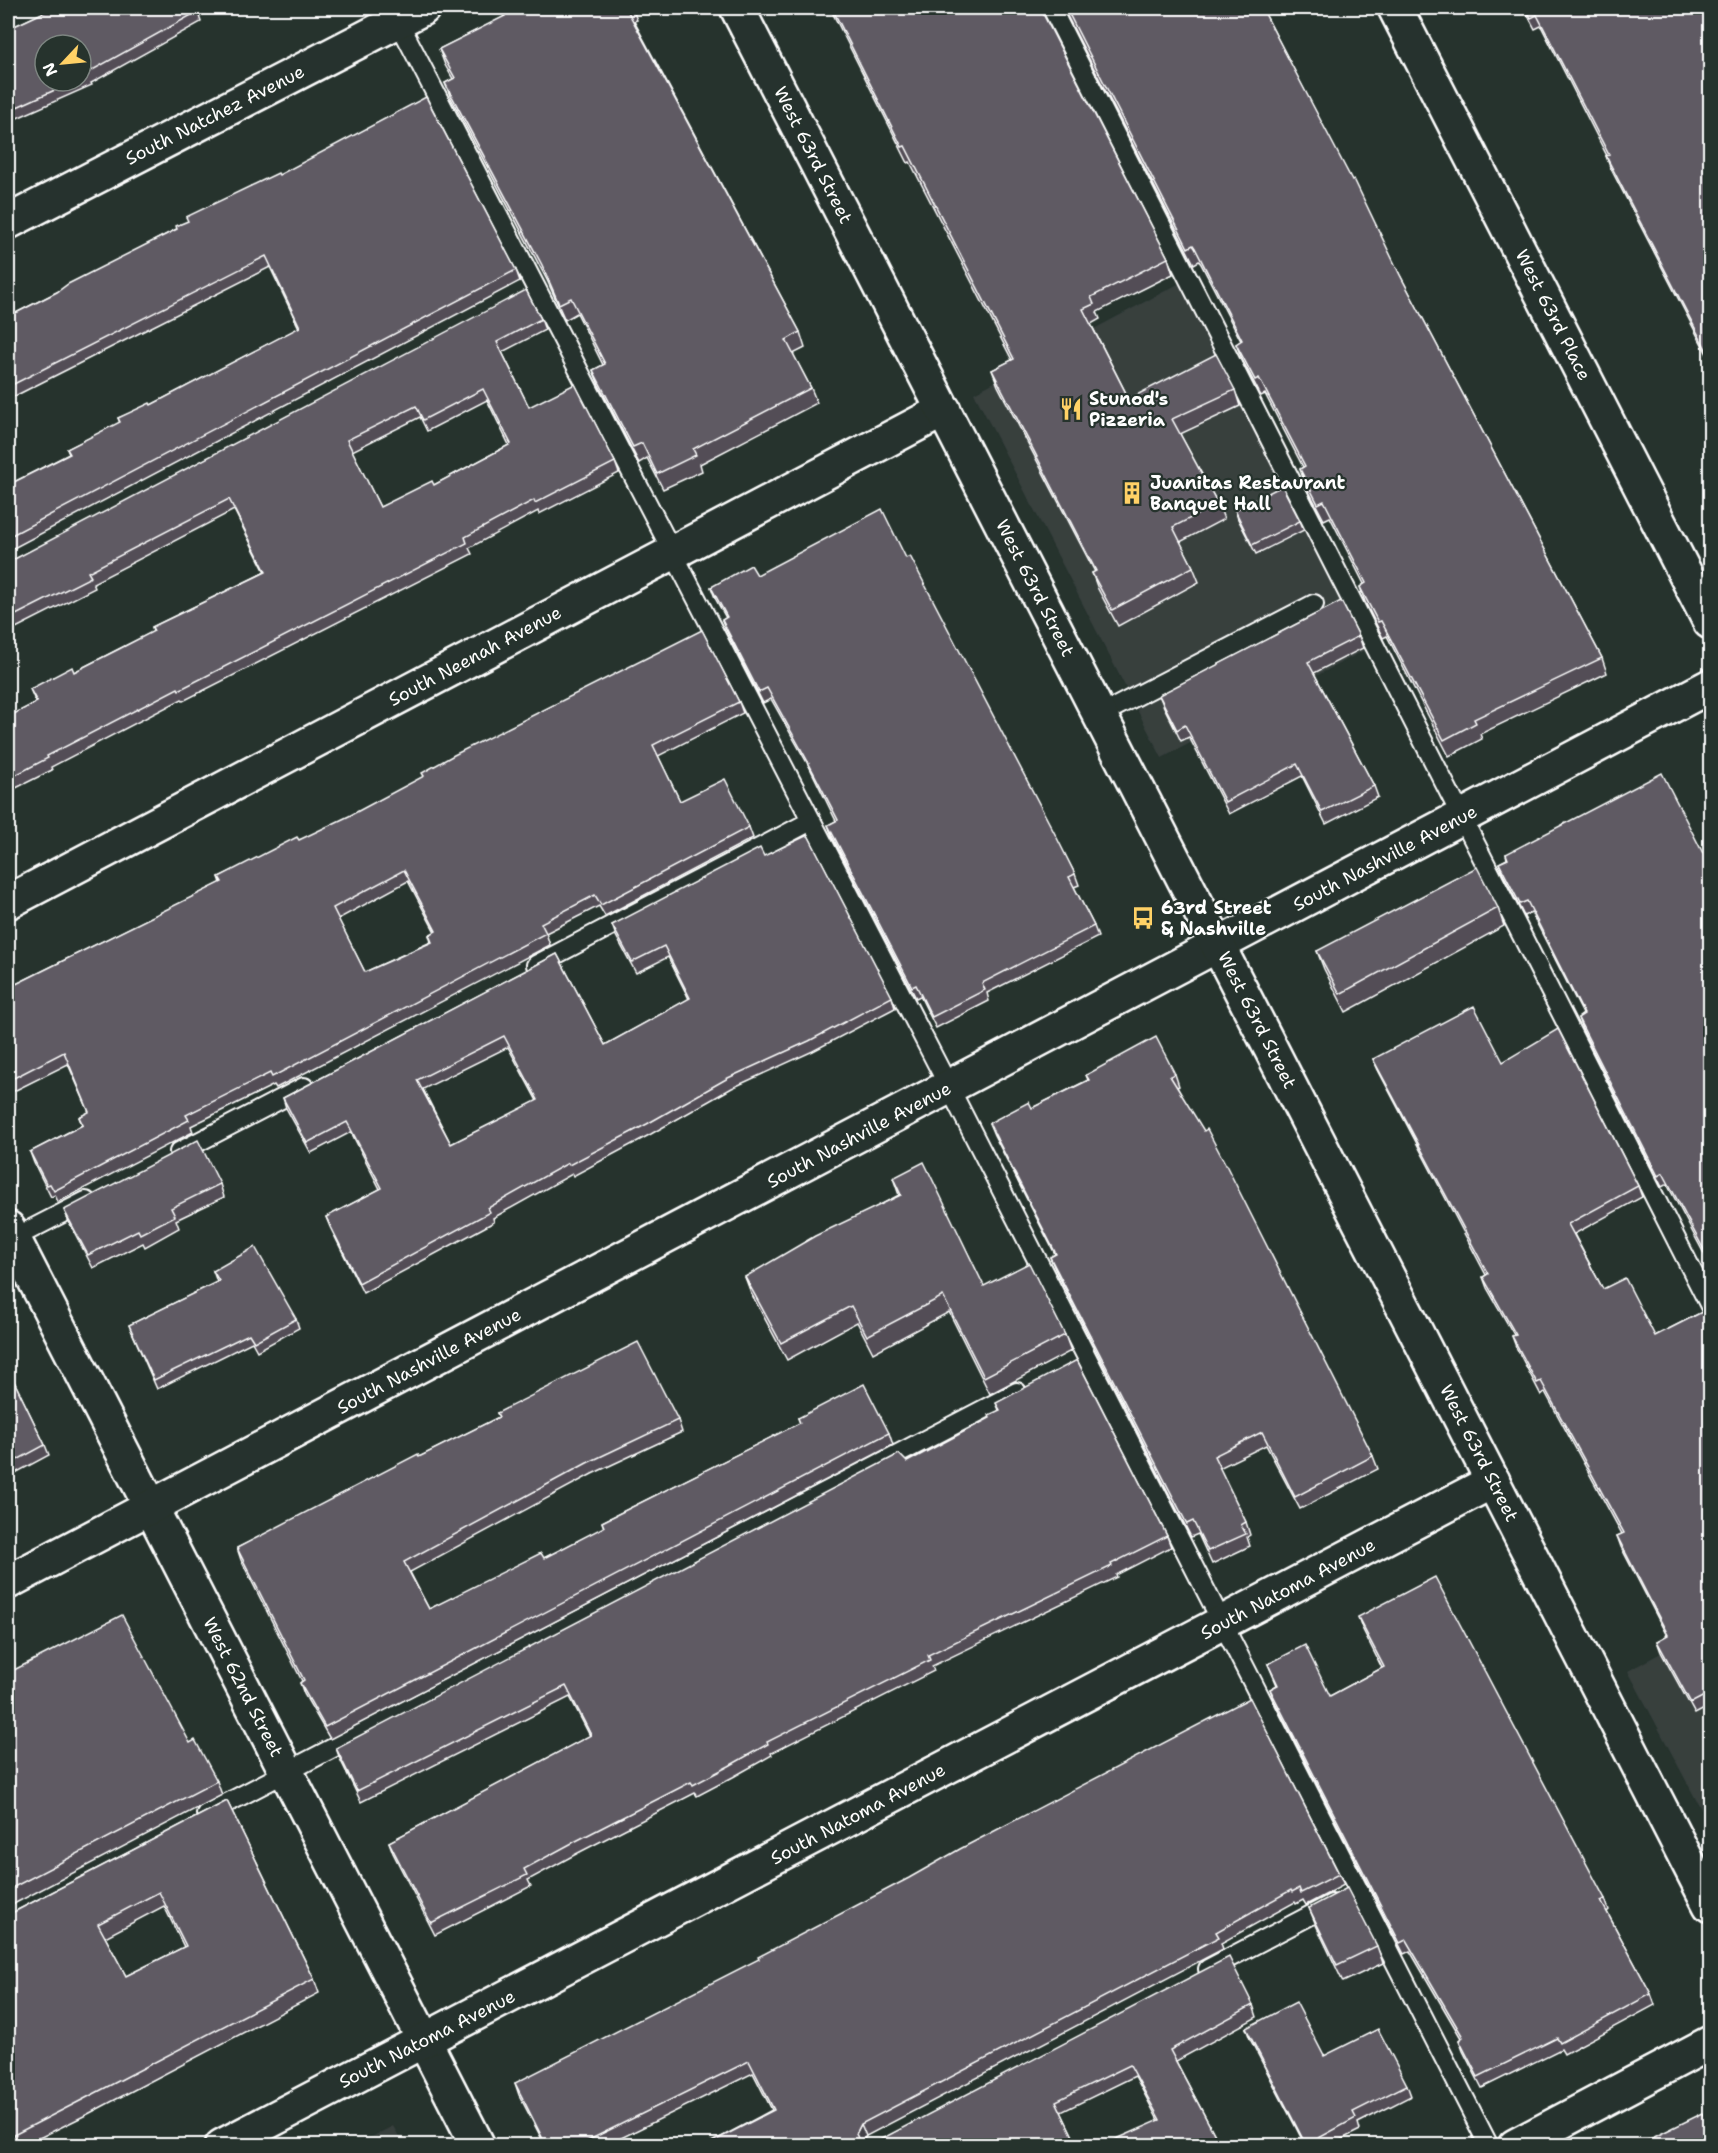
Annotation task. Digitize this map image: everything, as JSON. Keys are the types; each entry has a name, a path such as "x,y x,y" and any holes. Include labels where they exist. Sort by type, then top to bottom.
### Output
{"street":[{"name":"West 63rd Street","path":"738,8 1710,1905"},
{"name":"West 63rd Place","path":"1395,8 1710,622"},
{"name":"South Natchez Avenue","path":"8,222 404,12"},
{"name":"South Neenah Avenue","path":"8,902 944,410"},
{"name":"South Nashville Avenue","path":"8,1582 1710,687"},
{"name":"West 62nd Street","path":"9,1236 478,2145"},
{"name":"South Natoma Avenue","path":"222,2145 1493,1482"},
{"path":"1515,2145 1710,2043"}],"lane":[{"path":"1051,8 1710,1306"},
{"path":"404,12 537,285 949,1087 1080,1360 1222,1623 1489,2145"},
{"path":"515,296 537,285"},
{"path":"1100,715 1314,604"},
{"path":"525,971 811,821"},
{"path":"163,1160 323,1077"},
{"path":"9,1236 100,1193"},
{"path":"187,1824 1032,1385"},
{"path":"1189,1979 1359,1890"}],"shaded area":[{"path":"1182,282 1367,649 1162,758 974,393"},
{"path":"1710,1626 1710,1826 1628,1671"},
{"path":"393,2126 404,2145 356,2145"}],"building":[{"path":"53,8 195,8 197,12 93,70 93,33 33,33 33,93 48,93 8,111 8,29"},
{"path":"513,8 626,8 800,332 786,340 811,388 693,449 696,455 657,474 642,443 633,447 593,370 605,364 571,298 559,304 542,265 445,83 455,78 439,49 505,16 503,13"},
{"path":"832,8 1040,8 1168,258 1091,297 1094,304 1083,309 1129,399 1216,354 1235,390 1172,419 1218,504 1173,527 1193,567 1112,610 1092,573 1096,571 992,370 1014,359 905,146 902,147"},
{"path":"1066,8 1262,8 1352,180 1354,179 1400,275 1602,658 1474,719 1476,723 1444,740 1381,621 1378,622 1360,587 1366,583 1324,501 1318,504 1300,469 1305,466 1259,378 1255,380 1236,344 1242,340 1195,248 1193,245 1188,248"},
{"path":"1526,8 1710,8 1710,357 1606,156 1609,155 1537,15 1531,18"},
{"path":"426,97 516,270 8,537 8,485 70,454 67,449 120,422 118,418 150,403 151,405 300,327 266,256 8,387 8,317 177,229 176,226 188,221 186,217 278,173 279,175"},
{"path":"526,290 541,319 497,342 529,407 575,384 615,462 535,503 534,500 465,537 467,543 179,690 178,688 47,756 48,758 8,779 8,717 37,702 30,689 72,667 74,672 154,631 152,627 266,572 229,499 88,572 91,577 8,619 9,562","holes":["483,389 511,444 434,485 432,481 380,507 347,440 416,406 423,420"]},
{"path":"1282,486 1300,521 1252,545 1235,510"},
{"path":"882,509 906,558 910,556 1056,836 1075,874 1069,877 1094,926 982,983 985,990 932,1017 916,985 912,987 828,825 838,820 767,688 759,692 722,620 727,617 711,587 751,565 757,575"},
{"path":"1341,601 1359,636 1308,662 1374,786 1322,812 1297,764 1225,802 1185,725 1177,730 1159,695"},
{"path":"702,630 739,702 653,745 680,801 725,779 749,827 601,905 595,895 541,923 546,933 272,1077 270,1073 186,1115 189,1120 54,1191 50,1184 47,1185 30,1152 83,1125 79,1117 89,1112 64,1052 8,1081 8,988 222,882 219,877 297,837 299,840 349,816 424,776 422,773","holes":["404,870 436,931 429,935 432,942 365,972 333,908"]},
{"path":"1662,773 1710,867 1710,1261 1663,1173 1658,1176 1578,1018 1584,1014 1527,901 1520,904 1499,863 1508,859 1506,854"},
{"path":"808,835 892,997 809,1041 728,1078 647,1124 569,1165 568,1163 488,1208 490,1212 359,1283 326,1217 382,1188 347,1122 307,1143 283,1098 557,954 605,1045 690,998 664,946 632,962 612,925 760,848 764,856","holes":["504,1036 538,1100 451,1144 417,1080"]},
{"path":"1477,867 1498,908 1340,994 1317,951"},
{"path":"1474,1006 1503,1062 1558,1029 1638,1186 1568,1224 1603,1289 1625,1278 1655,1336 1710,1308 1710,1693 1691,1703 1657,1641 1668,1635 1617,1536 1624,1533 1541,1381 1537,1383 1512,1336 1516,1335 1483,1277 1488,1274 1373,1059"},
{"path":"1156,1037 1175,1074 1170,1076 1204,1131 1207,1129 1373,1456 1295,1497 1262,1432 1214,1456 1246,1522 1241,1525 1246,1534 1208,1551 1193,1521 1187,1524 1050,1257 1056,1254 989,1123 1029,1102 1032,1108 1089,1080 1086,1075"},
{"path":"198,1140 220,1184 171,1208 175,1216 140,1234 138,1230 88,1255 64,1210"},
{"path":"924,1162 984,1286 1029,1263 1065,1335 984,1377 943,1296 867,1336 851,1306 781,1343 745,1277 815,1236 901,1195 893,1178"},
{"path":"255,1247 296,1319 254,1342 249,1334 154,1380 129,1325 219,1281 213,1271"},
{"path":"638,1342 678,1420 587,1463 404,1562 429,1609 541,1553 544,1558 604,1527 602,1522 800,1423 798,1418 864,1384 889,1433 325,1727 300,1683 304,1680 237,1548 418,1454 419,1457 499,1417 497,1413"},
{"path":"1077,1360 1167,1536 1111,1564 1112,1566 928,1655 930,1660 767,1742 768,1744 693,1785 691,1782 574,1842 524,1869 527,1875 431,1923 389,1842 591,1735 566,1686 357,1791 336,1748 899,1454 907,1462 990,1418 989,1415 1000,1410 996,1403"},
{"path":"8,1369 45,1445 8,1465"},
{"path":"1435,1577 1605,1899 1601,1901 1651,1994 1560,2043 1557,2038 1478,2077 1459,2040 1463,2037 1406,1940 1400,1943 1270,1689 1278,1685 1268,1664 1305,1645 1330,1696 1384,1667 1358,1617"},
{"path":"122,1615 190,1743 195,1740 217,1781 8,1890 8,1673"},
{"path":"1250,1698 1339,1874 1301,1893 1299,1888 1292,1892 1291,1890 1216,1932 1219,1937 861,2124 856,2134 861,2144 872,2144 1229,1957 1253,2005 1170,2050 1220,2145 1103,2145 1160,2120 1130,2065 1056,2101 1077,2145 706,2145 774,2110 749,2061 579,2145 546,2145 515,2083 759,1959 758,1957 960,1849"},
{"path":"227,1801 314,1979 8,2138 8,1915","holes":["159,1892 186,1946 126,1976 98,1924"]},
{"path":"1347,1888 1377,1946 1337,1965 1309,1908"},
{"path":"1296,2002 1324,2056 1378,2029 1407,2085 1353,2112 1356,2118 1306,2145 1246,2028"},
{"path":"1703,2113 1710,2126 1710,2145 1638,2145"}],"place":[{"name":"Stunod's Pizzeria","path":"1071,409"},
{"name":"Juanitas Restaurant Banquet Hall","path":"1132,493"},
{"name":"63rd Street & Nashville","path":"1143,918"}]}
